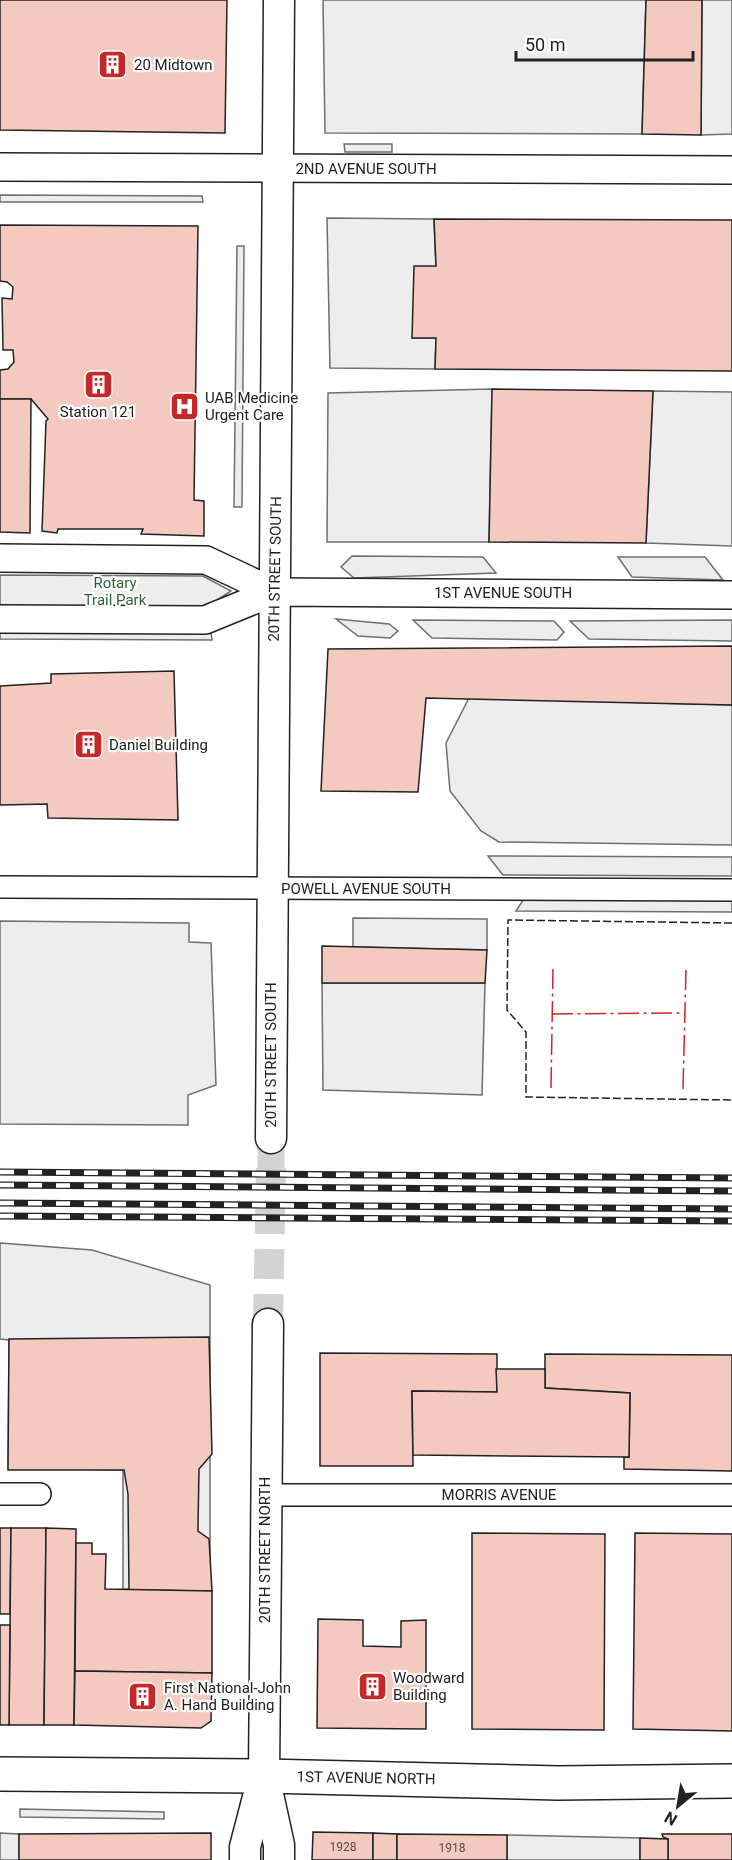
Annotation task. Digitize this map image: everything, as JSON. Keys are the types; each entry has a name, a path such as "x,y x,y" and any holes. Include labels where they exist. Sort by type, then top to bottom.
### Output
{"main road":[{"name":"20TH STREET SOUTH","path":"271,1138 279,0"},
{"name":"20TH STREET NORTH","path":"268,1324 264,1776 279,1845 279,1860"},
{"name":"1ST AVENUE NORTH","path":"0,1774 264,1776 558,1783 732,1781"},
{"name":"20TH STREET NORTH","path":"245,1860 245,1847 264,1776"}],"street":[{"name":"2ND AVENUE SOUTH","path":"0,167 732,170"},
{"name":"1ST AVENUE SOUTH","path":"0,558 206,560 274,592"},
{"name":"1ST AVENUE SOUTH","path":"0,619 206,620 274,592 732,595"},
{"name":"POWELL AVENUE SOUTH","path":"0,887 732,890"},
{"path":"0,1494 40,1494"},
{"name":"MORRIS AVENUE","path":"266,1495 732,1495"}],"green space":[{"name":"Rotary Trail Park","path":"0,575 203,576 231,591 205,608 0,607"}],"shaded area":[{"path":"323,0 646,0 642,134 325,133"},
{"path":"702,0 732,0 732,134 701,135"},
{"path":"344,144 392,144 392,152 345,152"},
{"path":"0,195 202,196 203,202 0,202"},
{"path":"327,218 434,219 436,266 413,338 436,338 435,369 330,368"},
{"path":"237,246 244,246 242,507 234,507"},
{"path":"492,389 489,542 327,542 328,393"},
{"path":"653,391 732,392 732,546 646,543"},
{"path":"352,556 483,557 496,573 354,578 341,567"},
{"path":"618,557 705,557 723,580 632,577"},
{"path":"336,619 389,624 398,631 390,638 358,636"},
{"path":"413,620 554,621 564,632 557,640 432,638"},
{"path":"732,620 732,641 589,639 570,621"},
{"path":"0,632 211,633 212,640 0,639"},
{"path":"469,698 732,705 732,845 499,842 481,831 450,791 446,743"},
{"path":"488,856 732,857 732,876 503,875"},
{"path":"527,894 732,895 732,912 516,911"},
{"path":"353,918 487,919 487,950 353,947"},
{"path":"0,921 189,923 189,942 211,943 216,1085 188,1095 188,1125 0,1124"},
{"path":"322,983 485,983 482,1095 323,1090"},
{"path":"0,1243 92,1250 210,1285 210,1591 123,1589 123,1470 8,1468 9,1340 0,1339"},
{"path":"20,1809 164,1812 164,1819 20,1817"},
{"path":"0,1833 19,1834 19,1860 0,1860"},
{"path":"507,1835 640,1838 640,1860 507,1860"}],"building":[{"name":"20 Midtown","path":"0,0 227,0 225,133 0,130"},
{"path":"646,0 702,0 701,135 642,134"},
{"path":"434,219 732,220 732,371 435,369 436,338 412,338 414,266 436,266"},
{"name":"Station 121","path":"0,225 198,226 194,500 204,501 204,536 141,534 143,529 58,529 57,533 42,531 46,421 48,419 31,399 0,399 0,370 8,369 14,362 13,350 3,350 2,298 12,299 13,287 7,282 0,281"},
{"path":"492,389 653,391 646,543 489,542"},
{"path":"0,399 31,399 30,533 0,532"},
{"path":"732,646 732,705 426,698 418,792 321,791 328,649"},
{"name":"Daniel Building","path":"174,671 178,820 48,818 47,804 0,805 0,686 51,683 51,674"},
{"path":"322,946 487,950 485,983 322,983"},
{"path":"209,1337 212,1454 199,1469 198,1531 209,1539 212,1591 129,1590 128,1494 124,1470 8,1470 9,1339"},
{"path":"320,1353 497,1354 497,1392 412,1391 413,1466 320,1466"},
{"path":"545,1354 732,1355 732,1471 624,1469 624,1457 629,1457 630,1393 545,1388"},
{"path":"496,1369 545,1369 545,1388 630,1393 629,1457 413,1455 412,1391 497,1392"},
{"path":"0,1528 11,1528 10,1614 0,1614"},
{"path":"11,1528 46,1528 44,1725 9,1725"},
{"path":"46,1528 76,1529 74,1725 44,1725"},
{"path":"472,1533 605,1534 604,1730 472,1729"},
{"path":"635,1533 732,1534 732,1731 633,1729"},
{"path":"76,1543 92,1543 92,1554 106,1554 105,1589 212,1591 212,1673 75,1671"},
{"name":"Woodward Building","path":"318,1619 363,1620 363,1646 401,1647 401,1621 426,1620 426,1729 317,1728"},
{"path":"0,1625 10,1625 9,1725 0,1725"},
{"name":"First National-John A. Hand Building","path":"75,1671 212,1673 211,1721 201,1728 74,1725"},
{"path":"313,1832 373,1833 373,1860 312,1860"},
{"path":"211,1833 211,1860 19,1860 19,1834"},
{"path":"373,1833 397,1834 397,1860 373,1860"},
{"path":"397,1834 507,1835 507,1860 397,1860"},
{"path":"662,1834 732,1834 732,1860 668,1860 668,1839"},
{"path":"640,1838 668,1839 668,1860 640,1860"}],"tunnel":[{"path":"271,1138 271,1168"},
{"path":"268,1324 271,1168"}],"railway":[{"path":"0,1172 732,1178"},
{"path":"0,1185 732,1191"},
{"path":"0,1203 732,1209"},
{"path":"0,1216 732,1221"}],"fence":[{"path":"732,923 508,920 507,1010 526,1032 526,1097 732,1100"}],"power":[{"path":"551,1088 553,969"},
{"path":"683,1089 686,970"},
{"path":"552,1014 685,1013"}],"place":[{"name":"20 Midtown","path":"113,65"},
{"name":"Station 121","path":"98,385"},
{"name":"UAB Medicine Urgent Care","path":"184,407"},
{"name":"Daniel Building","path":"88,745"},
{"name":"Woodward Building","path":"372,1687"},
{"name":"First National-John A. Hand Building","path":"143,1697"}]}
